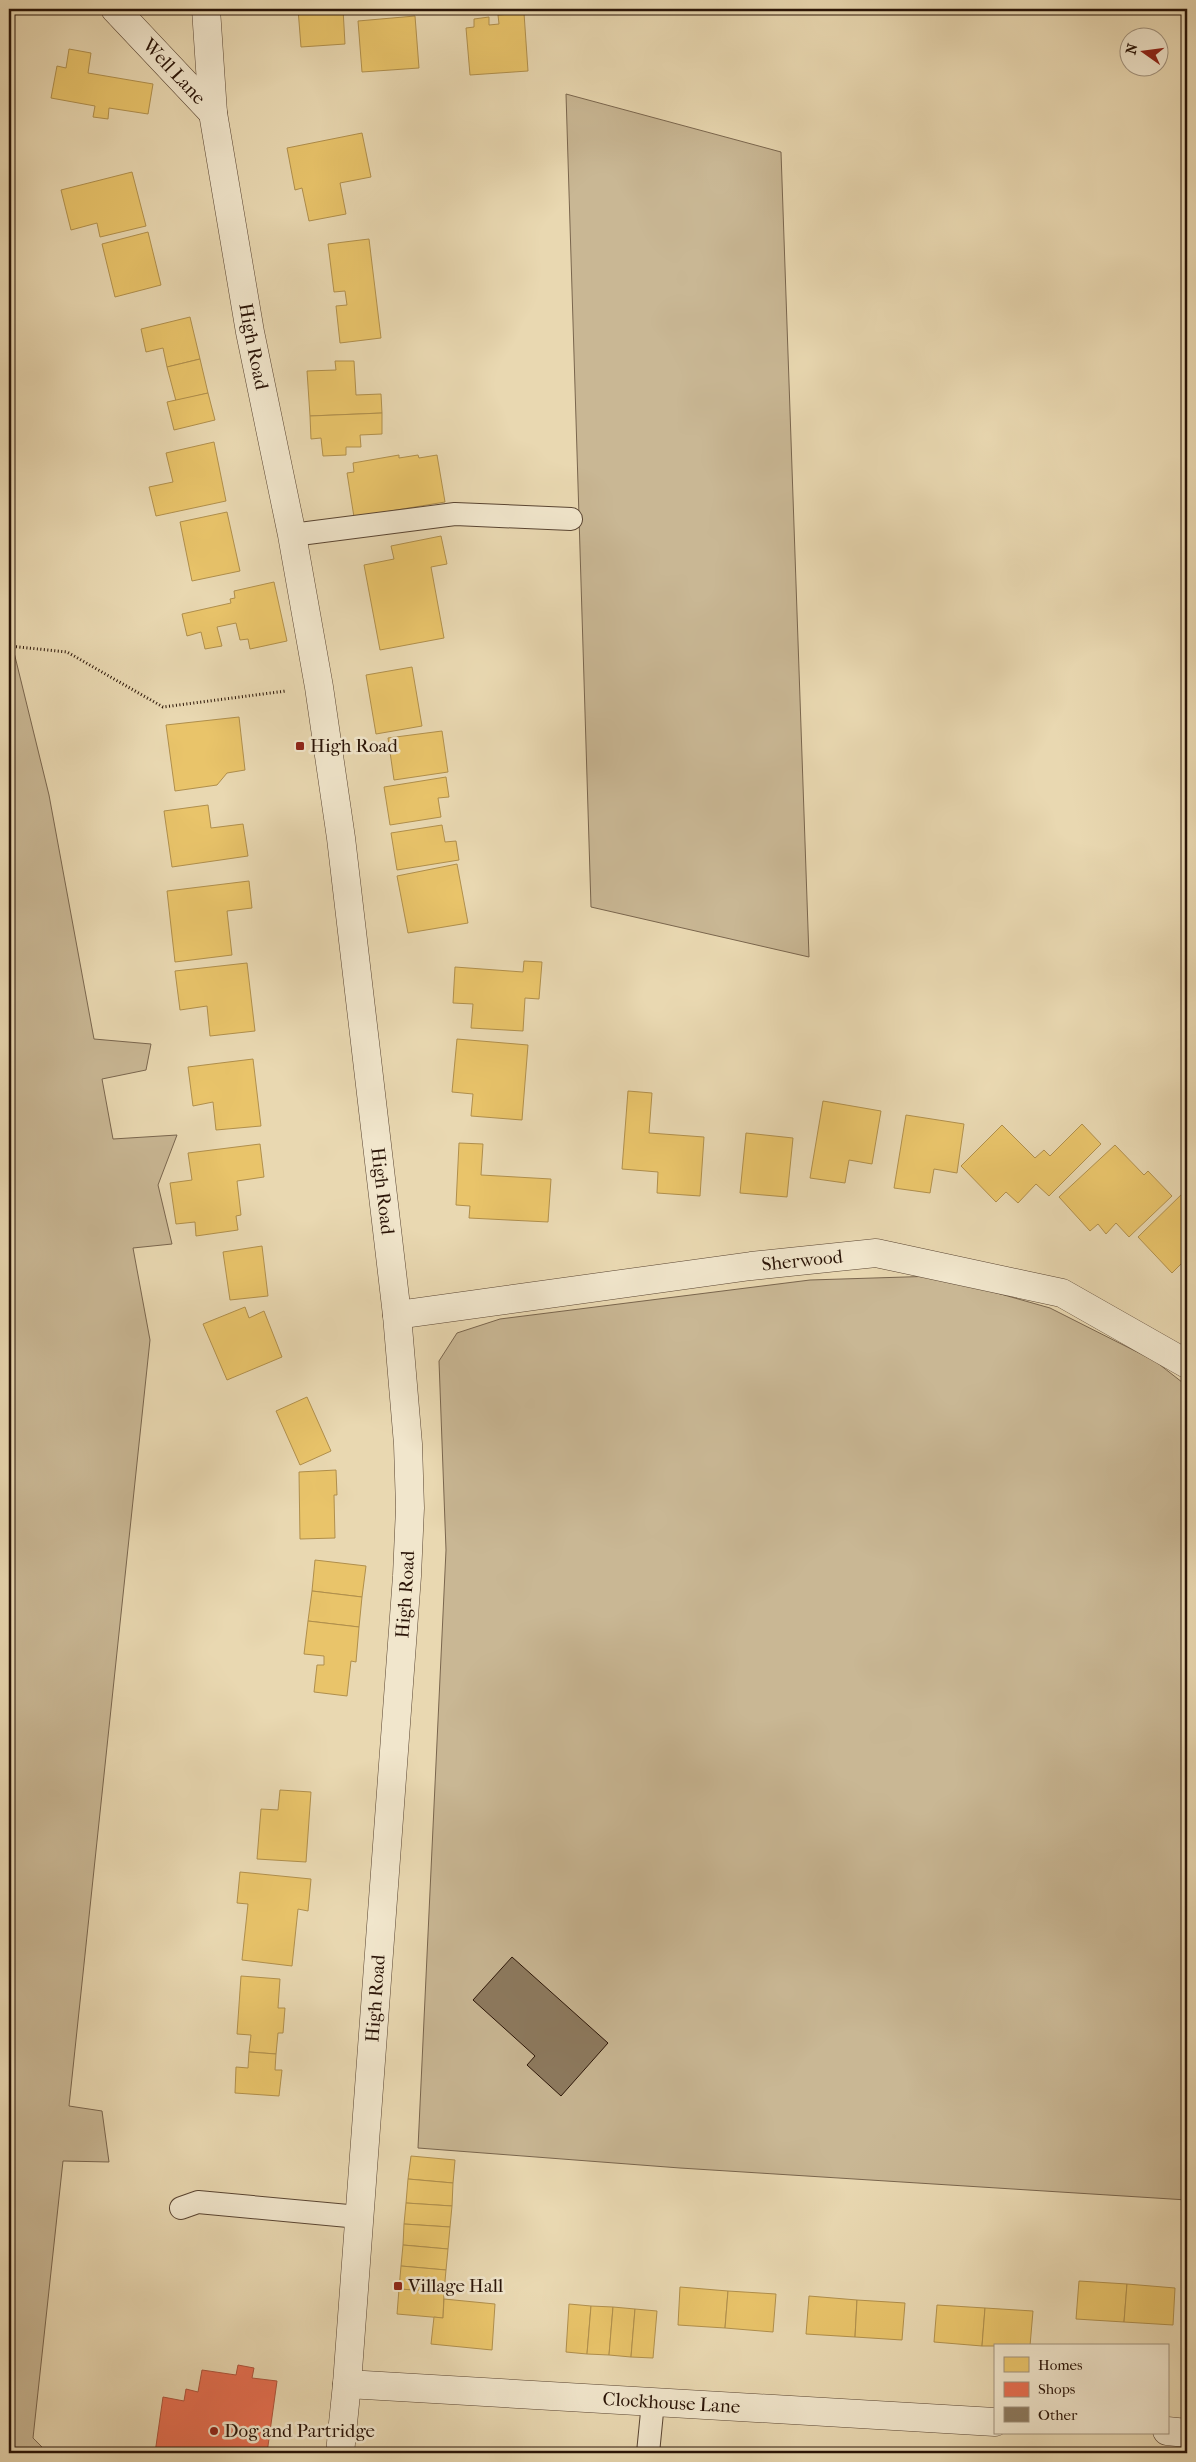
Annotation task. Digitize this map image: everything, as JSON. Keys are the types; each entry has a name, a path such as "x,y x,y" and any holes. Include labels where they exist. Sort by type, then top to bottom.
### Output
{"street":[{"name":"Well Lane","path":"115,9 213,113"},
{"name":"High Road","path":"206,9 213,113 250,332 292,535 319,687 342,848 397,1315 408,1444 410,1508 408,1576 347,2384 340,2453"},
{"name":"Sherwood","path":"397,1315 751,1266 876,1253 1062,1293 1187,1364"},
{"name":"Clockhouse Lane","path":"347,2384 994,2422"},
{"path":"1168,2431 1187,2432"}],"lane":[{"path":"292,535 455,514 571,519"},
{"path":"181,2208 198,2202 359,2218"},
{"path":"648,2453 653,2402"}],"path":[{"path":"9,646 67,652 163,706 319,687"},
{"path":"9,2158 14,2159"}],"shaded area":[{"path":"566,94 781,152 809,957 591,907"},
{"path":"9,632 49,795 94,1039 151,1044 146,1070 102,1079 113,1139 177,1135 158,1185 172,1244 133,1248 150,1340 69,2106 102,2111 109,2162 63,2161 33,2438 48,2453 9,2453"},
{"path":"937,1276 1050,1308 1155,1361 1187,1386 1187,2200 680,2168 418,2148 446,1550 439,1361 457,1333 500,1319 810,1280"}],"building: Homes":[{"path":"298,9 343,9 345,44 301,47"},
{"path":"524,13 528,71 470,75 466,28 474,27 474,19 489,17 489,25 499,24 498,15"},
{"path":"415,16 419,68 362,72 358,21"},
{"path":"69,49 91,53 88,73 153,84 148,114 109,108 108,119 93,117 95,106 51,98 57,66 66,68"},
{"path":"362,133 371,177 340,183 346,214 309,221 302,188 295,190 287,148"},
{"path":"132,172 146,226 100,237 97,223 71,230 61,190"},
{"path":"148,232 161,285 115,297 102,244"},
{"path":"369,239 381,338 340,343 336,306 347,305 345,291 334,292 328,244"},
{"path":"190,317 200,359 167,367 163,348 146,352 141,329"},
{"path":"200,359 208,393 176,401 167,367"},
{"path":"335,361 354,361 356,395 381,394 382,413 310,416 307,371 336,370"},
{"path":"208,393 215,420 174,430 167,402"},
{"path":"382,413 382,434 360,435 361,447 346,447 346,455 323,456 321,438 311,439 310,416"},
{"path":"214,442 226,501 156,516 149,487 173,482 166,453"},
{"path":"399,455 399,458 418,455 419,458 437,455 445,502 354,517 347,473 354,472 353,463"},
{"path":"227,512 240,571 192,581 180,522"},
{"path":"441,536 447,564 431,567 444,638 380,650 364,565 394,559 391,546"},
{"path":"274,582 287,641 250,649 248,639 240,640 236,623 217,627 222,646 205,649 201,632 187,636 182,614 231,603 230,599 235,598 234,591"},
{"path":"412,667 422,726 376,734 366,675"},
{"path":"239,717 245,770 227,773 217,785 175,791 166,725"},
{"path":"442,731 448,772 394,780 388,738"},
{"path":"446,777 449,797 438,798 441,817 390,825 384,787"},
{"path":"208,805 211,828 243,824 248,856 172,867 164,811"},
{"path":"442,825 445,842 456,841 459,860 397,870 391,833"},
{"path":"457,864 468,923 408,933 397,876"},
{"path":"249,881 252,908 227,911 232,955 175,962 167,891"},
{"path":"524,961 542,962 539,999 525,998 523,1031 471,1028 473,1004 453,1003 455,967 523,972"},
{"path":"247,963 255,1031 210,1036 207,1006 180,1010 175,971"},
{"path":"457,1039 528,1045 522,1120 471,1116 473,1094 452,1092"},
{"path":"253,1059 261,1126 216,1130 213,1102 193,1106 188,1067"},
{"path":"628,1091 652,1093 649,1133 704,1137 700,1196 657,1193 658,1172 622,1169"},
{"path":"823,1101 881,1111 872,1164 849,1160 845,1183 810,1178"},
{"path":"906,1115 964,1124 957,1173 934,1169 930,1193 894,1188"},
{"path":"1082,1124 1101,1144 1049,1196 1036,1184 1018,1203 1006,1192 996,1202 961,1166 1002,1125 1035,1158 1044,1150 1050,1156"},
{"path":"746,1133 793,1138 787,1197 740,1193"},
{"path":"459,1143 483,1144 481,1175 551,1179 548,1222 469,1218 470,1206 456,1205"},
{"path":"260,1144 264,1177 237,1181 241,1215 236,1216 238,1230 196,1236 195,1222 176,1224 170,1183 192,1180 188,1153"},
{"path":"1115,1145 1144,1175 1148,1171 1172,1196 1129,1237 1116,1223 1106,1234 1098,1224 1090,1231 1059,1197"},
{"path":"1185,1191 1187,1193 1187,1258 1172,1273 1138,1237"},
{"path":"262,1246 268,1296 230,1300 223,1252"},
{"path":"245,1307 249,1318 264,1311 282,1357 227,1380 203,1324"},
{"path":"307,1397 331,1451 300,1465 276,1411"},
{"path":"336,1470 337,1495 334,1495 335,1538 300,1539 299,1472"},
{"path":"315,1560 366,1566 362,1597 312,1591"},
{"path":"312,1591 362,1597 359,1627 308,1621"},
{"path":"308,1621 359,1627 356,1662 351,1661 347,1696 314,1692 317,1665 324,1665 324,1656 304,1654"},
{"path":"280,1790 311,1792 306,1862 257,1859 261,1809 278,1810"},
{"path":"240,1872 311,1879 308,1911 298,1909 292,1966 242,1960 248,1904 237,1903"},
{"path":"241,1976 280,1979 278,2008 285,2008 283,2033 278,2033 276,2054 249,2052 251,2035 237,2034"},
{"path":"249,2052 276,2054 275,2070 282,2070 279,2096 235,2093 236,2067 248,2068"},
{"path":"411,2156 455,2160 453,2183 408,2179"},
{"path":"408,2179 453,2183 452,2206 406,2203"},
{"path":"406,2203 452,2206 450,2227 404,2224"},
{"path":"404,2224 450,2227 448,2249 403,2245"},
{"path":"403,2245 448,2249 446,2270 401,2266"},
{"path":"401,2266 446,2270 444,2292 399,2289"},
{"path":"1079,2281 1127,2284 1124,2322 1076,2319"},
{"path":"1127,2284 1175,2288 1173,2325 1124,2322"},
{"path":"680,2287 728,2291 725,2328 678,2325"},
{"path":"399,2289 444,2292 443,2318 397,2314"},
{"path":"728,2291 776,2294 773,2332 725,2328"},
{"path":"809,2296 857,2300 855,2337 806,2334"},
{"path":"444,2299 495,2304 492,2350 431,2344 434,2317 443,2318"},
{"path":"857,2300 905,2303 902,2340 855,2337"},
{"path":"569,2304 591,2306 587,2354 566,2352"},
{"path":"937,2305 985,2308 982,2346 934,2342"},
{"path":"591,2306 613,2307 609,2355 587,2354"},
{"path":"613,2307 635,2309 631,2357 609,2355"},
{"path":"985,2308 1033,2311 1030,2344 994,2344 994,2346 982,2346"},
{"path":"635,2309 657,2311 653,2358 631,2357"}],"building: Shops":[{"name":"Dog and Partridge","path":"238,2365 254,2368 252,2378 277,2381 267,2453 155,2453 163,2397 184,2401 186,2389 198,2392 202,2370 236,2375"}],"building: Other":[{"path":"512,1957 608,2043 561,2096 527,2065 535,2056 473,2000"}],"place":[{"name":"High Road","path":"300,746"},
{"name":"Village Hall","path":"398,2286"},
{"name":"Dog and Partridge","path":"214,2431"}]}
